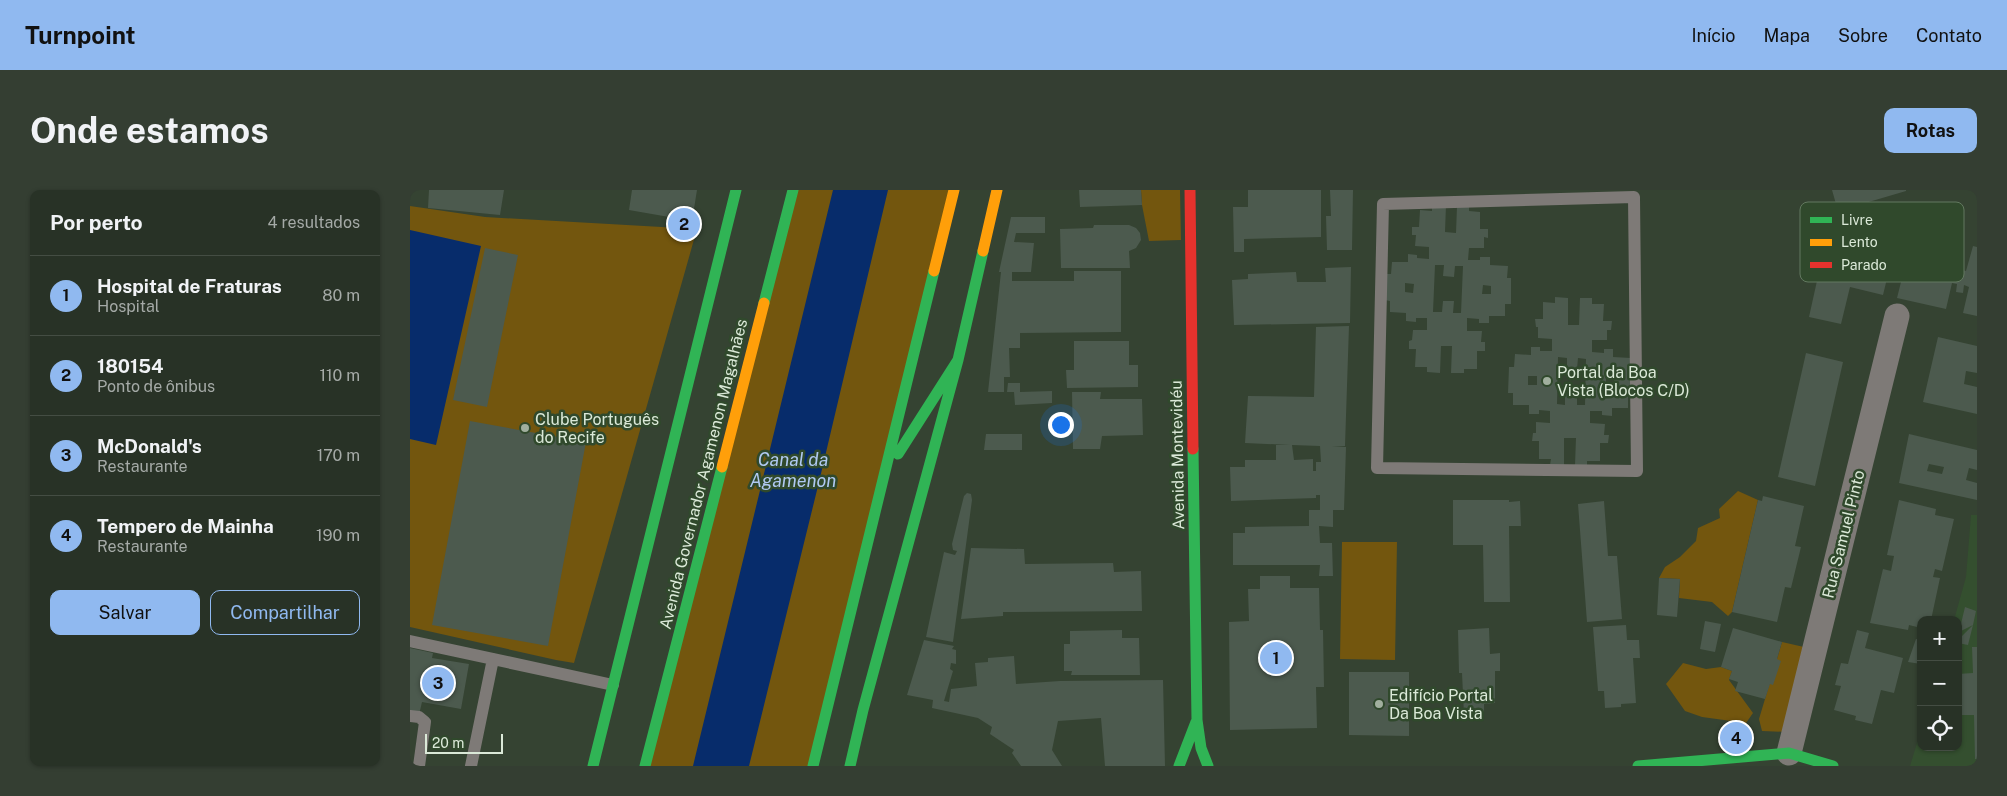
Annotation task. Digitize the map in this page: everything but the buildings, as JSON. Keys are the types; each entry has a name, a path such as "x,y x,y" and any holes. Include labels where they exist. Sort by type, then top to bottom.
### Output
{"main road":[{"path":"593,766 736,190"},
{"name":"Avenida Governador Agamenon Magalhães","path":"645,766 793,190"},
{"path":"813,766 954,190"},
{"path":"850,766 863,710 958,360 997,190"},
{"name":"Avenida Montevidéu","path":"1190,190 1197,720 1201,748 1208,766"},
{"path":"886,473 958,360"},
{"name":"Avenida Montevidéu","path":"1179,766 1184,758 1197,720"},
{"path":"1638,766 1789,753 1833,766"}],"street":[{"name":"Rua Samuel Pinto","path":"1789,753 1897,316"}],"lane":[{"path":"1634,197 1637,471 1377,468 1383,204 1634,197"},
{"path":"410,641 613,684"},
{"path":"471,766 493,659"},
{"path":"410,716 419,717 425,722 419,766"}],"shaded area":[{"path":"793,190 954,190 813,766 645,766"},
{"path":"1141,190 1180,190 1181,240 1149,241"},
{"name":"Clube Português do Recife","path":"410,206 485,217 697,229 574,663 410,627"},
{"path":"1738,491 1758,500 1732,612 1728,616 1712,602 1679,598 1680,579 1659,578 1665,567 1680,557 1696,541 1698,528 1720,518 1719,509"},
{"path":"1971,515 1977,515 1977,766 1910,766 1917,743 1917,751 1962,751 1962,616 1955,616 1966,577"},
{"path":"1342,542 1397,542 1395,660 1340,659"},
{"path":"1782,642 1804,647 1788,732 1762,731 1759,719"},
{"path":"1683,663 1706,669 1721,667 1732,671 1729,680 1753,713 1746,723 1702,717 1685,711 1666,684"}],"water":[{"name":"Canal da Agamenon","path":"833,190 888,190 819,482 749,766 693,766"},
{"path":"410,230 481,246 436,445 410,439"}],"traffic: fast":[{"path":"593,766 736,190"},
{"path":"764,303 793,190"},
{"path":"850,766 863,710 958,360 983,251"},
{"path":"813,766 934,271"},
{"path":"898,454 958,360"},
{"path":"1193,449 1197,720 1201,748 1208,766"},
{"path":"645,766 722,467"},
{"path":"1179,766 1196,722"},
{"path":"1638,766 1789,753 1833,766"}],"traffic: slow":[{"path":"934,271 954,190"},
{"path":"983,251 997,190"},
{"path":"722,467 764,303"}],"traffic: jam":[{"path":"1190,190 1193,449"}],"place":[{"name":"180154","path":"684,224"},
{"name":"Portal da Boa Vista (Blocos C/D)","path":"1547,381"},
{"name":"Clube Português do Recife","path":"525,428"},
{"name":"Hospital de Fraturas","path":"1276,658"},
{"name":"McDonald's","path":"438,683"},
{"name":"Edifício Portal Da Boa Vista","path":"1379,704"},
{"name":"Tempero de Mainha","path":"1736,738"}]}
